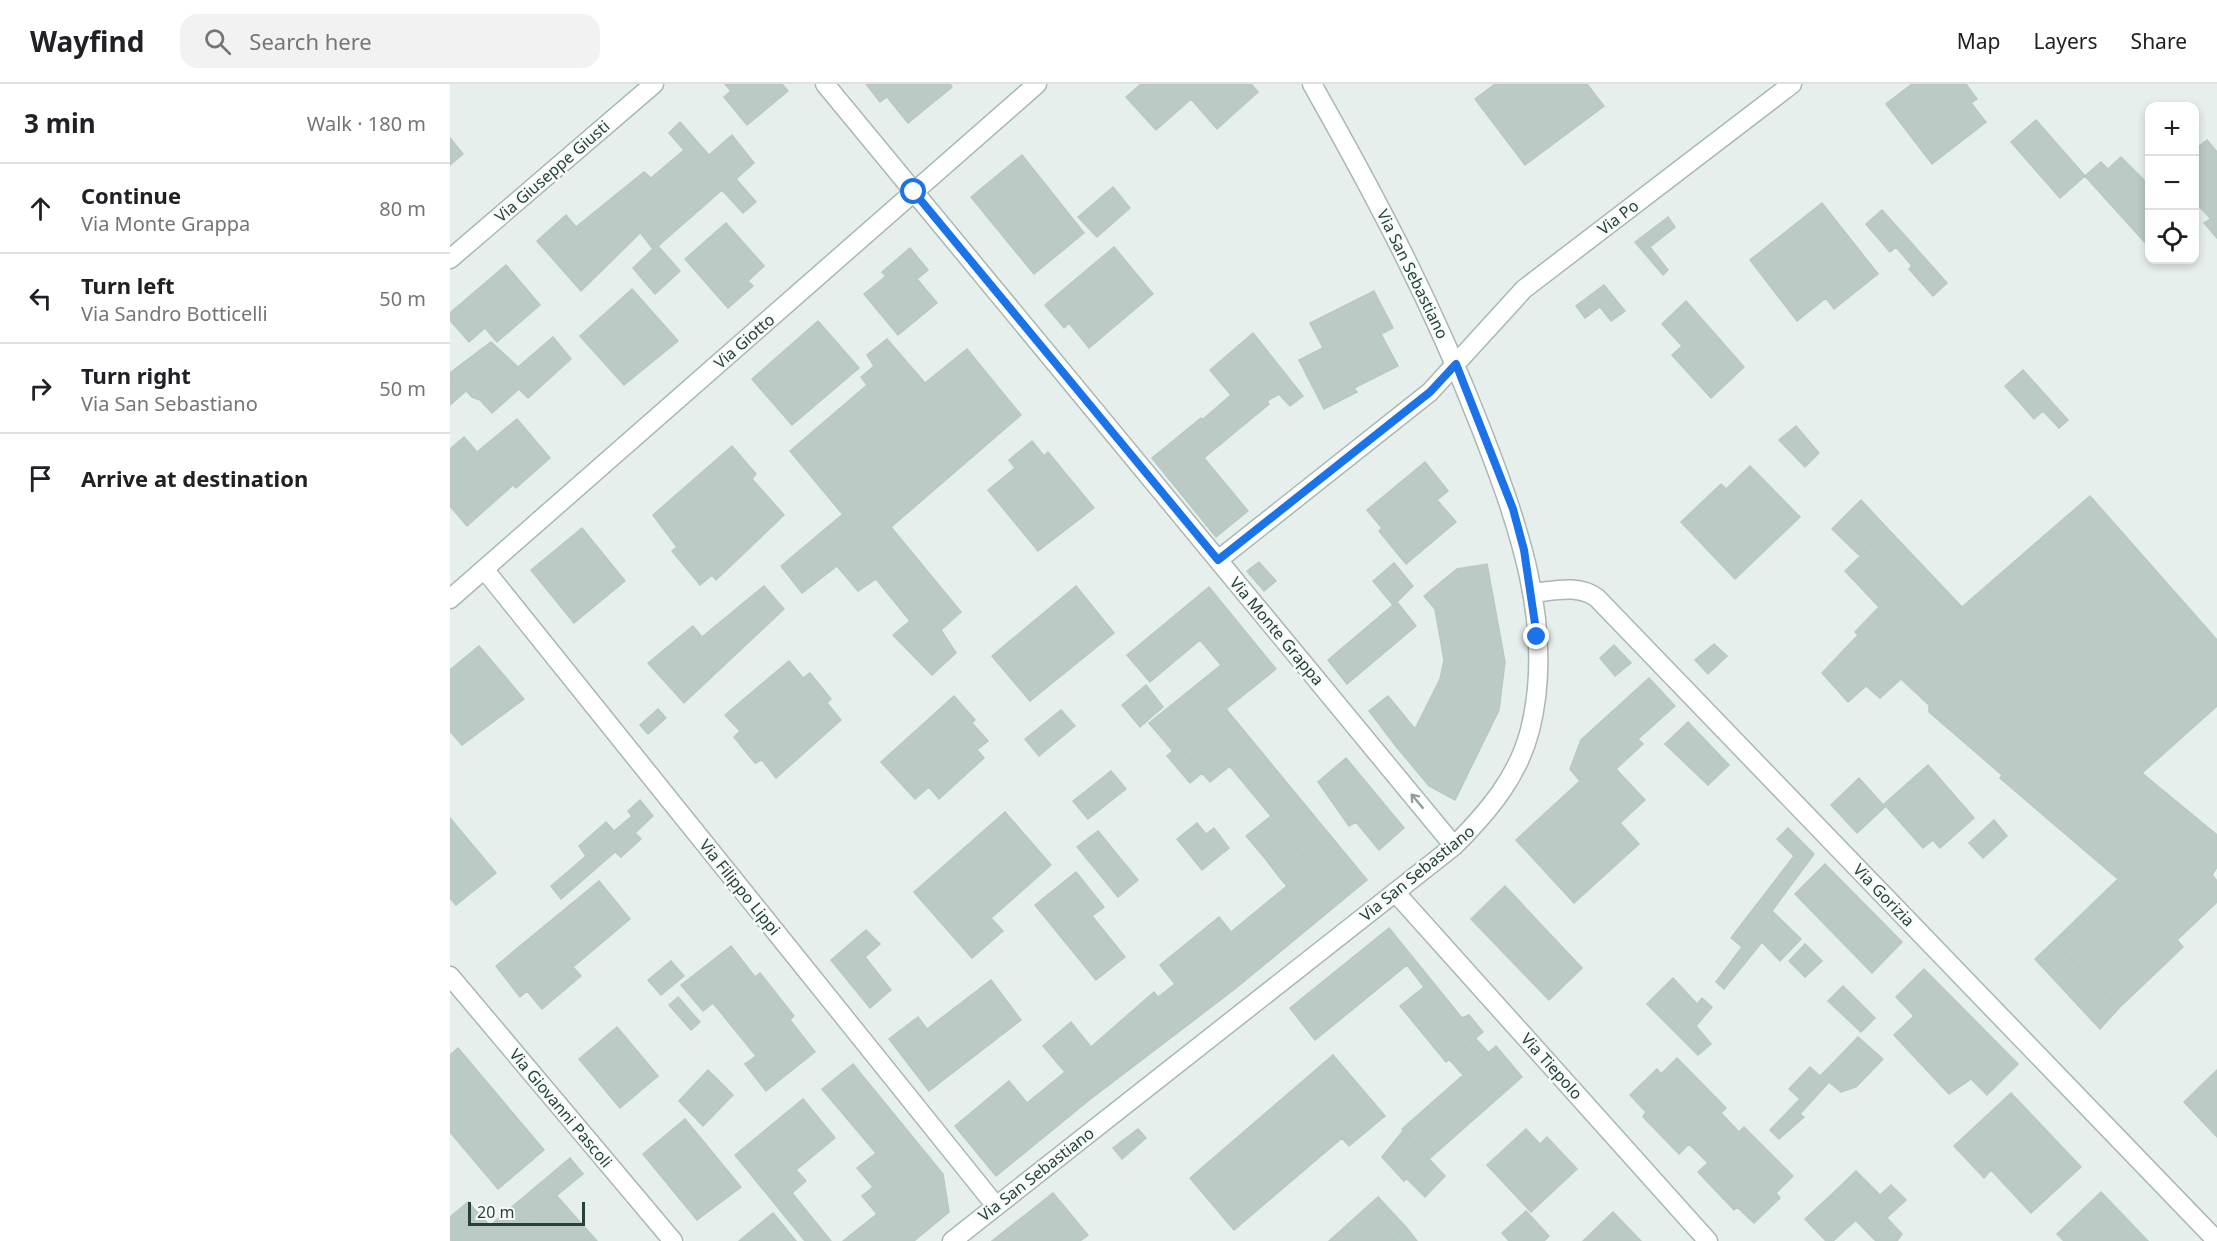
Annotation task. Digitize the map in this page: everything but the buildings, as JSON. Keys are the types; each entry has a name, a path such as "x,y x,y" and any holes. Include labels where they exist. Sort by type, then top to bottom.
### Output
{"street":[{"name":"Via Giuseppe Giusti","path":"450,259 654,84"},
{"name":"Via Monte Grappa","path":"825,84 1454,846"},
{"name":"Via Giotto","path":"450,598 1037,84"},
{"name":"Via San Sebastiano","path":"952,1241 1454,846 1498,798 1522,753 1530,729 1537,682 1537,648 1532,593 1513,509 1456,364 1414,271 1312,84"},
{"name":"Via Po","path":"1218,560 1430,392 1524,289 1792,84"},
{"name":"Via Filippo Lippi","path":"484,569 996,1206"},
{"name":"Via Gorizia","path":"1532,593 1574,588 1588,591 1597,598 2217,1241"},
{"name":"Via Tiepolo","path":"1395,891 1708,1241"},
{"name":"Via Giovanni Pascoli","path":"450,976 672,1241"}],"route":[{"path":"914,192 1218,560 1430,392 1456,364 1513,509 1524,550 1537,637"}]}
